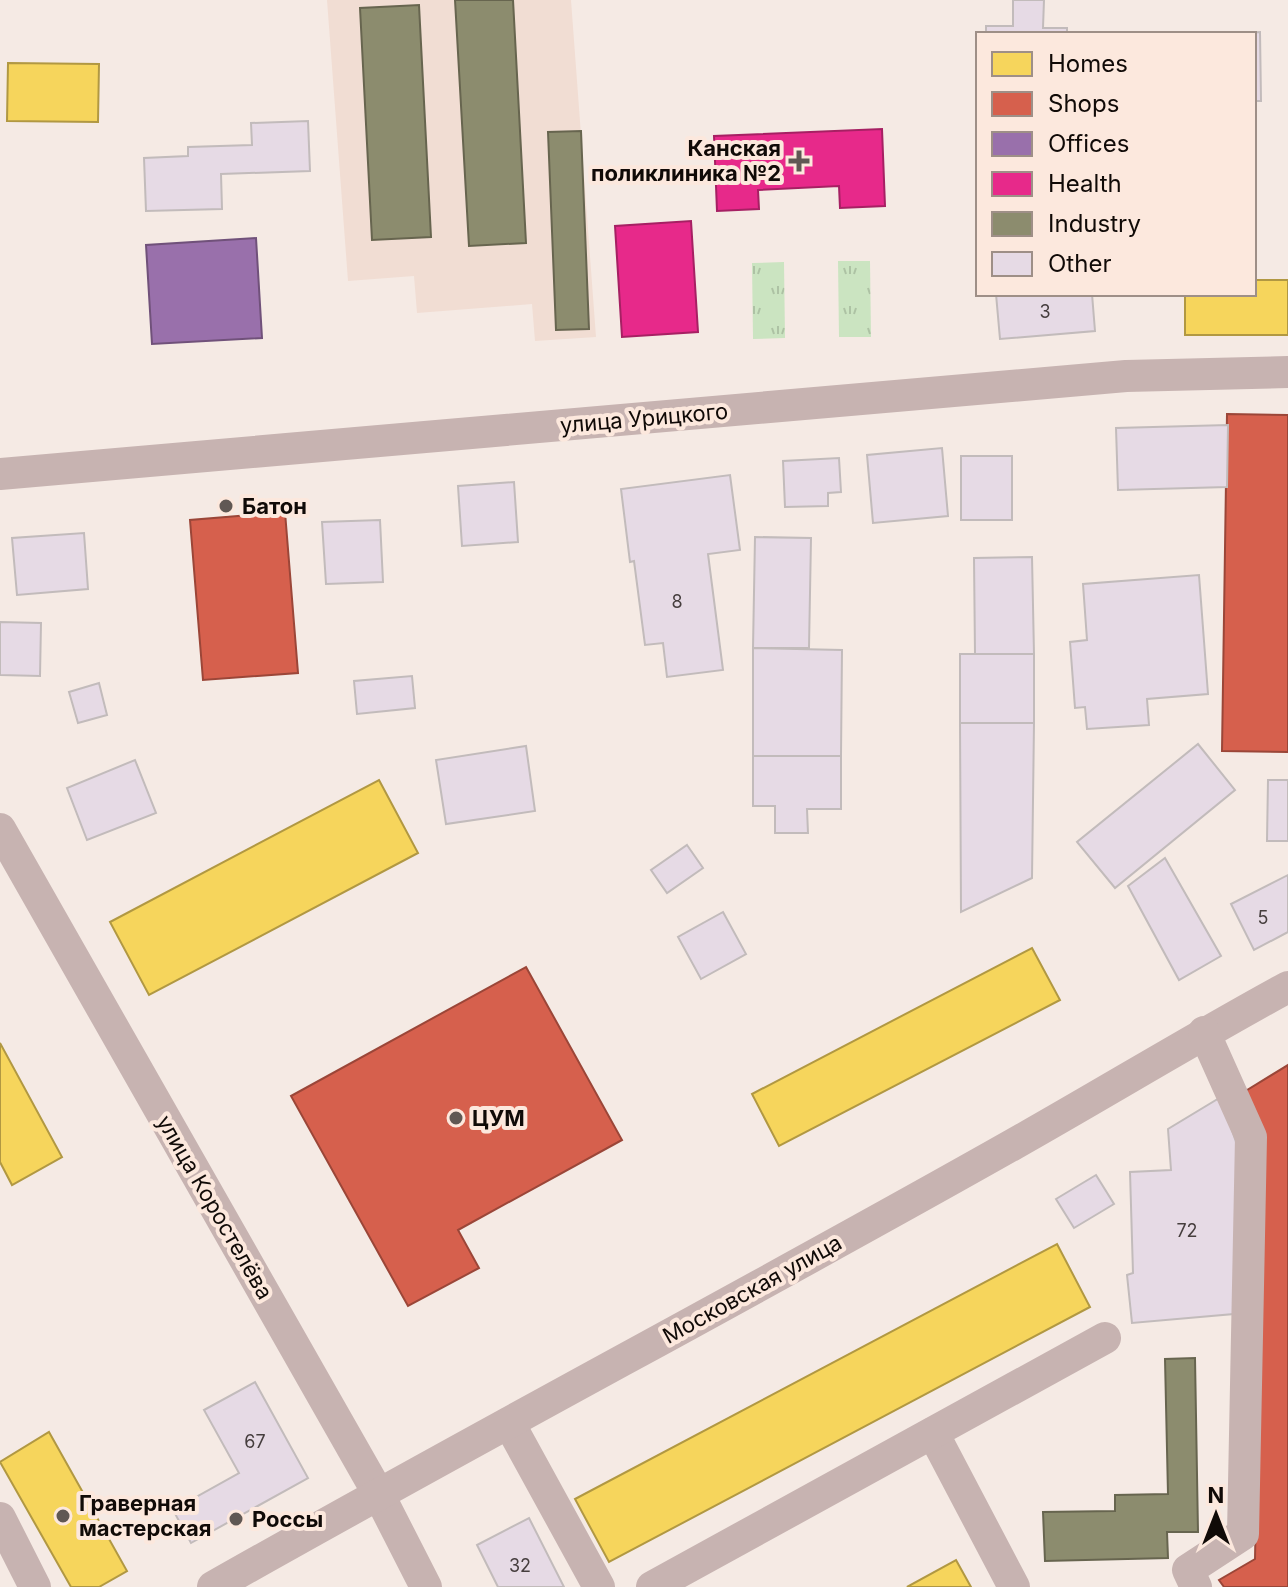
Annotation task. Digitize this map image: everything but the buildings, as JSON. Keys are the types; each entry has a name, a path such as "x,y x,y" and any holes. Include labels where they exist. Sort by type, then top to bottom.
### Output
{"street":[{"name":"улица Урицкого","path":"0,474 1126,376 1288,372"},
{"name":"улица Коростелёва","path":"0,829 378,1493 426,1587"},
{"name":"Московская улица","path":"213,1587 378,1493 1016,1143 1204,1032 1288,987"},
{"path":"1196,1587 1188,1570 1243,1534 1251,1137 1204,1032"},
{"path":"652,1587 1105,1338"},
{"path":"509,1423 599,1587"},
{"path":"933,1433 1014,1587"},
{"path":"0,1518 35,1587"}],"shaded area":[{"path":"327,0 571,0 596,337 535,341 532,304 417,313 414,276 348,281"}],"green space":[{"path":"838,261 870,261 871,337 839,337"},
{"path":"784,262 785,338 753,339 752,263"}],"place":[{"name":"Канская поликлиника №2","path":"799,161"},
{"name":"Батон","path":"226,506"},
{"name":"ЦУМ","path":"456,1118"},
{"name":"Граверная мастерская","path":"63,1516"},
{"name":"Россы","path":"236,1519"}]}
